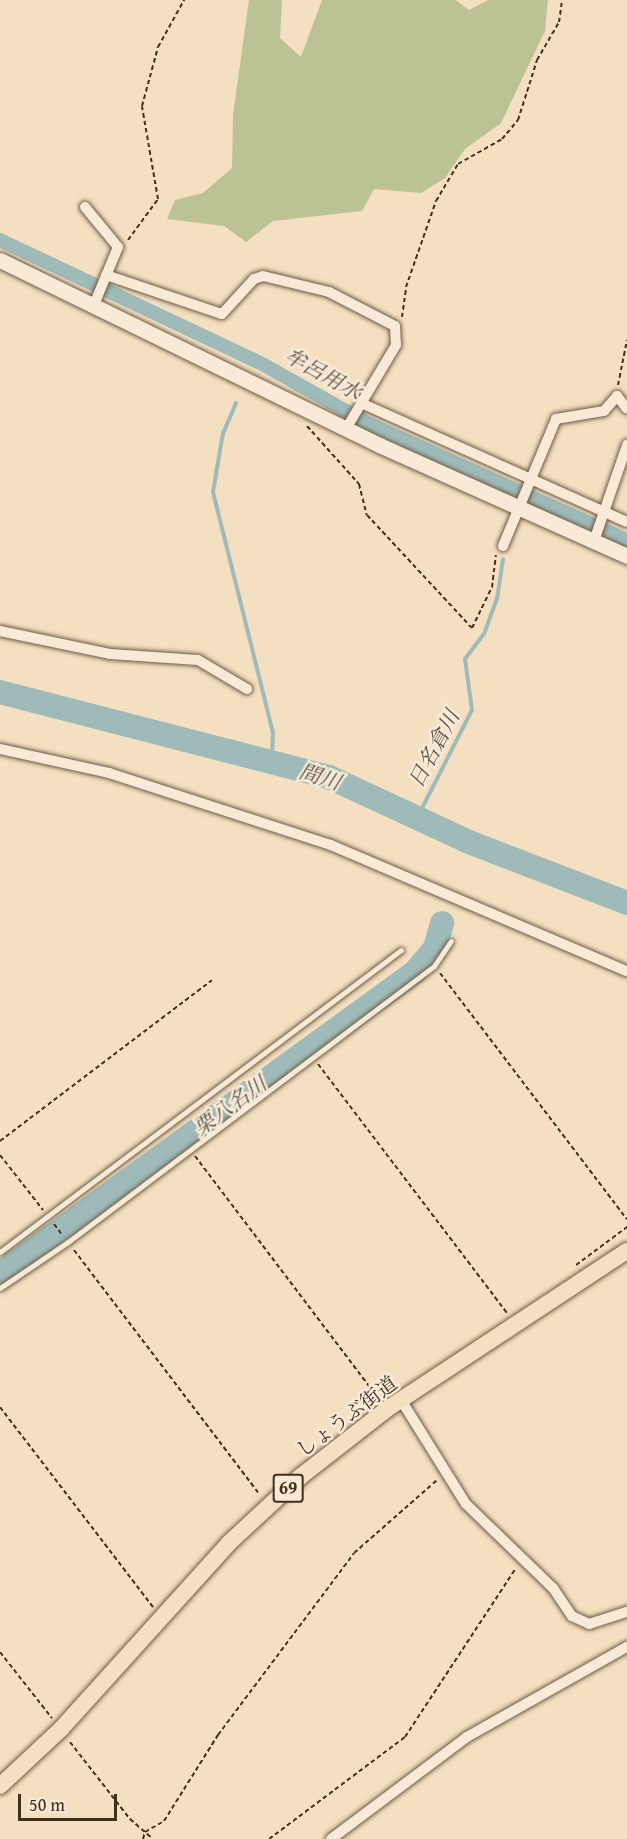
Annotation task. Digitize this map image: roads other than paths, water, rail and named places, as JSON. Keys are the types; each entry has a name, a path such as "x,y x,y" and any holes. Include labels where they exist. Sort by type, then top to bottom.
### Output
{"main road":[{"name":"しょうぶ街道","path":"0,1786 61,1730 268,1506 387,1410 627,1251"}],"street":[{"path":"85,207 118,247 95,300"},
{"path":"0,260 95,300 306,409 595,537 627,556"},
{"path":"104,278 222,314 254,279 263,276 329,292 394,326 398,334 348,426"},
{"path":"503,546 517,503 549,443 556,419 604,411 617,396 627,409"},
{"path":"360,405 527,482 603,515 627,522"},
{"path":"595,537 627,445"},
{"path":"0,631 110,654 198,660 247,689"},
{"path":"0,749 109,773 331,845 627,971"},
{"path":"402,1400 466,1504 521,1554 579,1622 627,1612"},
{"path":"331,1839 467,1737 627,1647"}],"lane":[{"path":"0,1288 434,966 451,941"},
{"path":"0,1252 401,950"}],"waterway":[{"name":"牟呂用水","path":"0,240 264,365 371,425 627,540"},
{"path":"236,403 223,433 213,492 273,732 272,760"},
{"name":"日名倉川","path":"417,818 472,710 465,659 484,634 497,599 503,559"},
{"name":"間川","path":"0,692 329,777 469,842 627,903"},
{"name":"栗八名川","path":"0,1273 415,972 435,948 442,923"}]}
